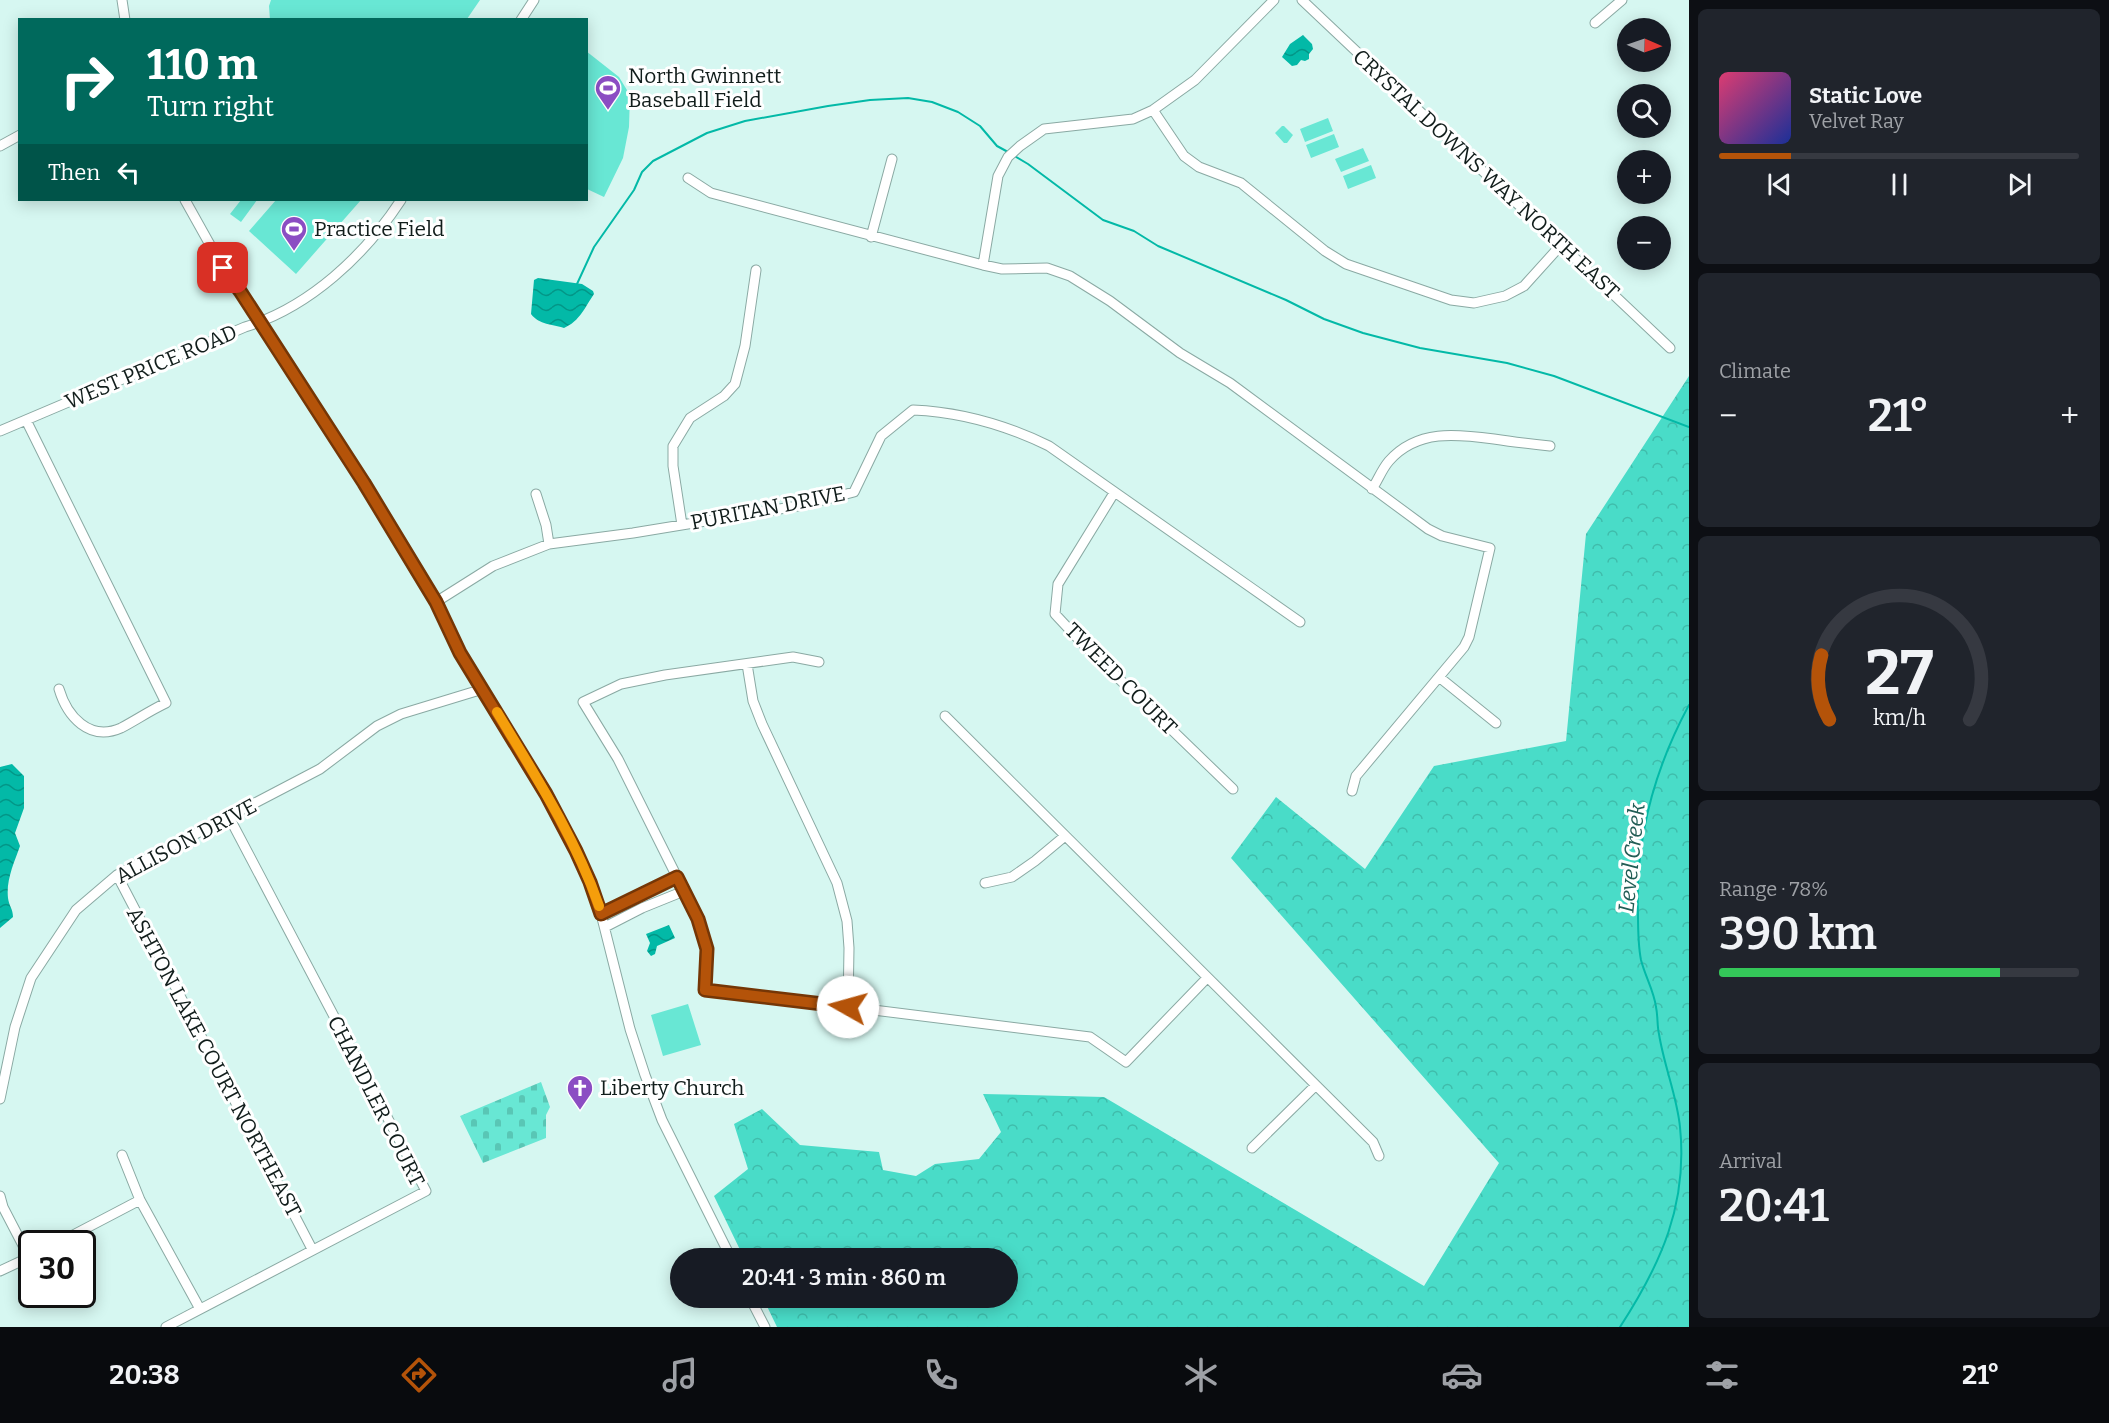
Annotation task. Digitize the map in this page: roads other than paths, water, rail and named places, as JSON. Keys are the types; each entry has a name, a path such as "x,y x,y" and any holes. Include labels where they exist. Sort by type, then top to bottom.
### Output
{"street":[{"path":"122,0 125,18"},
{"path":"522,18 534,0"},
{"path":"983,265 998,176 1008,157 1020,146 1044,129 1133,119 1153,110 1195,80 1274,0"},
{"name":"CRYSTAL DOWNS WAY NORTH EAST","path":"1302,0 1670,348"},
{"path":"1595,23 1622,0"},
{"path":"1153,110 1184,156 1198,167 1241,183 1325,251 1346,264 1450,300 1474,303 1505,296 1524,286 1561,245"},
{"path":"0,146 18,136"},
{"path":"871,237 892,159"},
{"path":"688,178 711,193 871,237 1002,269 1047,268 1070,276 1110,300 1180,353 1230,382 1372,489 1435,533 1490,548 1469,637 1455,660 1356,776 1352,791"},
{"path":"185,201 223,268 364,483 436,602 460,653 546,794 576,851 601,914 630,1029 662,1120 726,1248"},
{"name":"WEST PRICE ROAD","path":"0,431 245,327 260,323 322,287 355,259 400,201"},
{"path":"682,525 673,466 673,446 690,418 724,396 735,384 745,346 756,270"},
{"name":"PURITAN DRIVE","path":"436,602 493,566 549,544 682,525 804,504 854,492 882,436 913,410 943,412 1019,431 1049,446 1300,622"},
{"path":"26,420 166,703 119,729 106,732 91,729 76,722 64,705 59,689"},
{"path":"1372,489 1389,461 1404,448 1433,436 1466,435 1550,446"},
{"name":"TWEED COURT","path":"1114,493 1058,584 1055,614 1233,789"},
{"path":"536,494 546,525 549,544"},
{"path":"819,662 793,657 621,684 583,702 618,759 698,919 707,949 705,990 1090,1037 1126,1062 1207,978"},
{"path":"747,664 753,701 762,724 837,883 847,921 848,1007"},
{"path":"1439,677 1496,723"},
{"name":"ALLISON DRIVE","path":"0,1099 15,1027 31,978 76,910 117,875 320,769 377,726 401,714 483,689"},
{"path":"945,716 1373,1142 1379,1156"},
{"name":"CHANDLER COURT","path":"166,1327 426,1191 228,817"},
{"path":"985,883 1012,877 1065,836"},
{"name":"ASHTON LAKE COURT NORTHEAST","path":"117,875 312,1249"},
{"path":"601,914 677,877"},
{"path":"605,927 642,908 684,891"},
{"path":"1252,1148 1315,1086"},
{"path":"122,1155 140,1200 200,1309"},
{"path":"0,1196 3,1207 18,1235"},
{"path":"83,1230 140,1200"},
{"path":"0,1271 18,1263"},
{"path":"755,1308 765,1327"}],"water":[{"path":"1303,35 1312,44 1313,49 1309,54 1309,59 1301,60 1297,65 1292,66 1282,57 1290,44"},
{"path":"538,278 582,284 594,294 582,313 570,325 564,328 546,324 531,314 534,280"},
{"path":"12,764 24,776 24,808 15,833 20,846 8,885 8,898 13,917 0,928 0,767"},
{"path":"669,925 675,938 657,946 655,954 651,956 647,951 650,943 646,934"}],"waterway":[{"path":"577,284 594,247 634,190 642,172 653,161 707,133 745,121 870,100 908,98 932,102 958,112 980,126 997,146 1008,152"},
{"path":"1013,155 1103,220 1134,231 1158,246 1286,300 1324,319 1363,333 1420,348 1507,363 1554,376 1689,427"},
{"name":"Level Creek","path":"1620,1327 1648,1280 1659,1256 1675,1208 1680,1182 1680,1127 1658,1031 1655,1001 1641,960 1638,937 1638,887 1649,807 1666,755 1689,705"}],"place":[{"name":"North Gwinnett Baseball Field","path":"608,111"},
{"name":"Practice Field","path":"294,252"},
{"name":"Liberty Church","path":"580,1111"}]}
